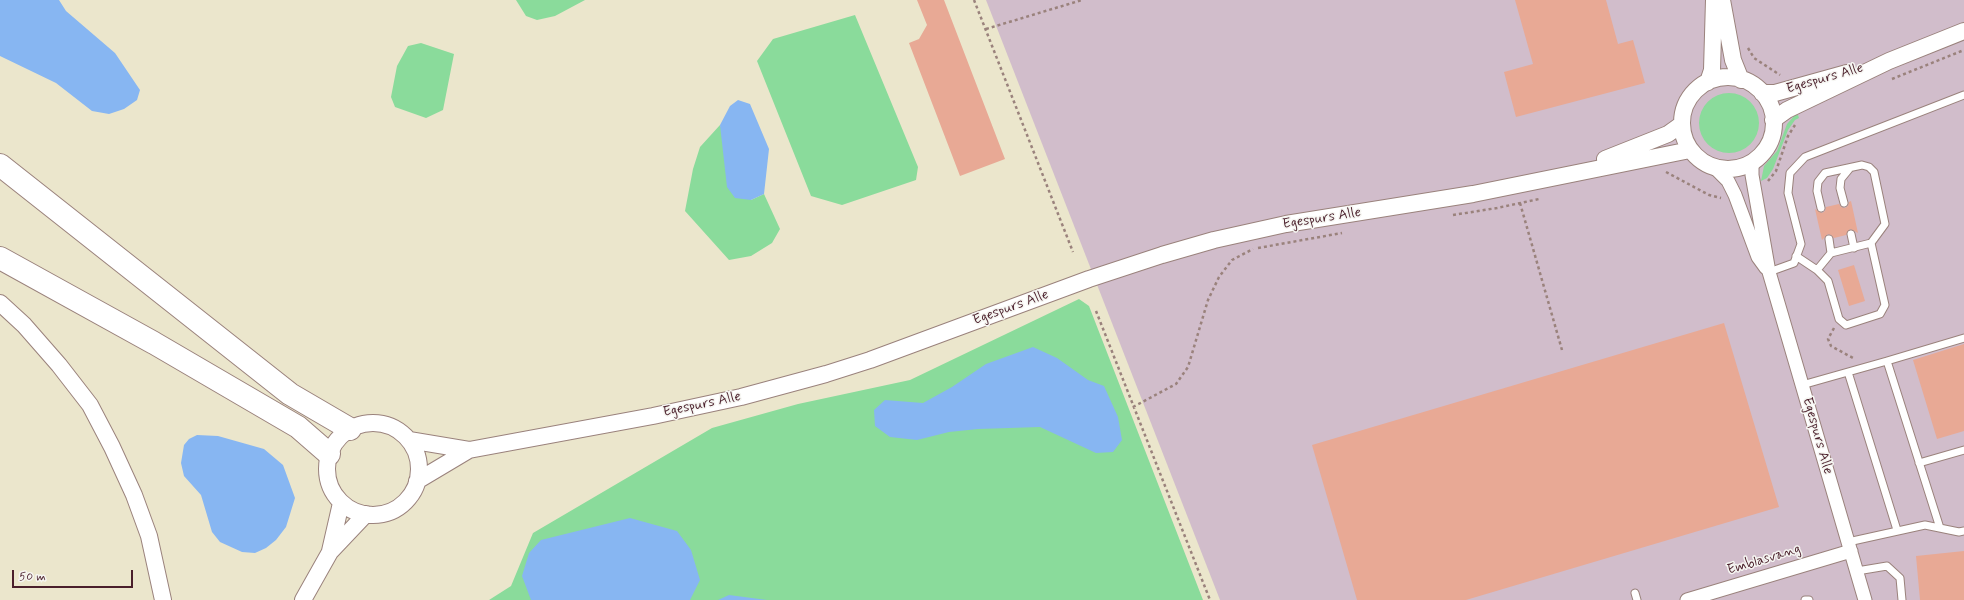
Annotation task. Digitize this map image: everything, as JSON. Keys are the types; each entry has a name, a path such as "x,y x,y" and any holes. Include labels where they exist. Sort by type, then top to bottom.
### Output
{"highway":[{"path":"0,165 290,394 350,429"},
{"path":"0,258 154,343 298,427 329,454"}],"street":[{"path":"1708,82 1712,70 1714,0"},
{"path":"1722,0 1733,60 1741,80"},
{"name":"Egespurs Alle","path":"1773,120 1797,106 1889,62 1964,31"},
{"name":"Egespurs Alle","path":"1762,93 1775,94 1889,62"},
{"path":"1730,78 1741,80 1752,85 1762,93 1768,101 1773,120 1772,132 1768,144 1762,154 1752,162 1735,169 1715,168 1697,158 1690,150 1683,133 1683,114 1692,95 1708,82 1730,78"},
{"name":"Egespurs Alle","path":"1555,176 1661,136 1682,124"},
{"name":"Egespurs Alle","path":"409,440 469,450 653,416 753,394 826,374 1134,264 1214,240 1286,224 1473,194 1555,176 1690,150"},
{"name":"Egespurs Alle","path":"1752,162 1754,189 1768,272 1865,600"},
{"name":"Egespurs Alle","path":"1715,168 1728,181 1735,195 1758,257 1768,272"},
{"path":"0,303 24,325 59,365 90,405 112,447 134,495 148,536 163,600"},
{"path":"365,424 381,424 397,429 409,440 416,453 418,467 417,481 413,491 398,508 382,514 366,514 353,510 341,503 333,492 328,480 327,467 329,454 337,439 350,429 365,424"},
{"name":"Egespurs Alle","path":"417,481 469,450"},
{"path":"330,552 341,503"},
{"path":"303,600 330,552 366,514"},
{"name":"Emblasvang","path":"1686,600 1850,546"}],"lane":[{"path":"1768,272 1794,263 1800,244 1788,192 1790,173 1805,157 1964,94"},
{"path":"1817,270 1831,253 1871,244 1885,224 1874,172 1869,167 1862,165 1825,173 1821,177 1817,191 1821,208"},
{"path":"1844,203 1840,188 1842,179 1850,168"},
{"path":"1851,234 1854,248"},
{"path":"1829,239 1831,253"},
{"path":"1796,256 1817,270 1828,281 1838,319 1846,325 1880,314 1885,305 1871,244"},
{"path":"1802,385 1964,338"},
{"path":"1887,361 1940,528"},
{"path":"1848,372 1897,530"},
{"path":"1920,463 1964,450"},
{"path":"1850,546 1897,530 1925,525 1959,532 1964,531"},
{"path":"1857,571 1887,566 1900,578 1902,600"}],"path":[{"path":"974,0 1073,252"},
{"path":"986,29 1082,0"},
{"path":"1747,42 1754,58 1779,75 1791,90"},
{"path":"1887,81 1964,50"},
{"path":"1754,189 1766,184 1776,171 1788,136 1794,126 1804,118 1797,106"},
{"path":"1664,172 1709,196 1721,198 1735,195"},
{"path":"1452,215 1543,198"},
{"path":"1520,203 1562,350"},
{"path":"1133,406 1176,384 1184,373 1188,367 1208,300 1219,277 1232,260 1252,249 1345,232"},
{"path":"1096,311 1210,600"},
{"path":"1838,319 1828,339 1831,346 1857,361 1860,368"}],"shaded area":[{"path":"986,0 1964,0 1964,600 1220,600"}],"green space":[{"path":"516,0 585,0 555,16 537,20 526,16"},
{"path":"855,15 918,167 916,180 842,205 811,196 757,61 773,39"},
{"path":"421,43 454,54 443,110 426,118 395,107 391,97 397,66 408,46"},
{"path":"1723,93 1735,93 1751,101 1757,111 1759,123 1757,135 1751,145 1735,153 1723,153 1707,145 1699,129 1699,117 1707,101"},
{"path":"1795,115 1798,115 1799,118 1795,120 1788,130 1773,169 1767,178 1761,181 1764,166 1777,151 1787,124"},
{"path":"720,125 751,200 764,194 780,229 772,243 751,256 729,260 685,211 693,169 700,147"},
{"path":"1079,299 1089,306 1203,600 489,600 511,586 533,533 712,428 798,404 910,380"}],"water":[{"path":"0,0 59,0 66,11 115,53 140,90 137,100 124,109 109,114 92,111 56,83 0,56"},
{"path":"738,100 750,104 769,149 764,194 751,200 735,198 727,187 720,125 730,106"},
{"path":"1033,347 1057,358 1088,380 1104,386 1118,417 1122,440 1113,452 1096,453 1040,427 978,429 949,432 917,440 890,437 875,426 874,410 885,400 923,403 952,387 986,364"},
{"path":"197,435 218,436 264,449 283,465 295,498 286,527 276,540 266,548 255,553 242,552 220,542 212,532 201,495 184,476 181,463 184,445 189,439"},
{"path":"630,518 677,531 691,550 700,580 690,600 531,600 522,576 529,553 541,540"},
{"path":"729,595 767,600 718,600"}],"building":[{"path":"917,0 944,0 1005,159 960,176 909,43 919,39 927,25"},
{"path":"1515,0 1606,0 1618,44 1633,40 1645,83 1516,117 1504,72 1533,64"},
{"path":"1851,201 1858,233 1850,229 1846,235 1834,238 1828,234 1822,240 1815,209 1822,213 1825,211 1826,207 1839,204 1841,207 1845,208"},
{"path":"1854,265 1865,301 1849,306 1838,270"},
{"path":"1724,323 1779,507 1466,600 1357,600 1312,445"},
{"path":"1964,344 1964,431 1937,439 1913,360"},
{"path":"1964,551 1964,600 1920,600 1916,556"}]}
